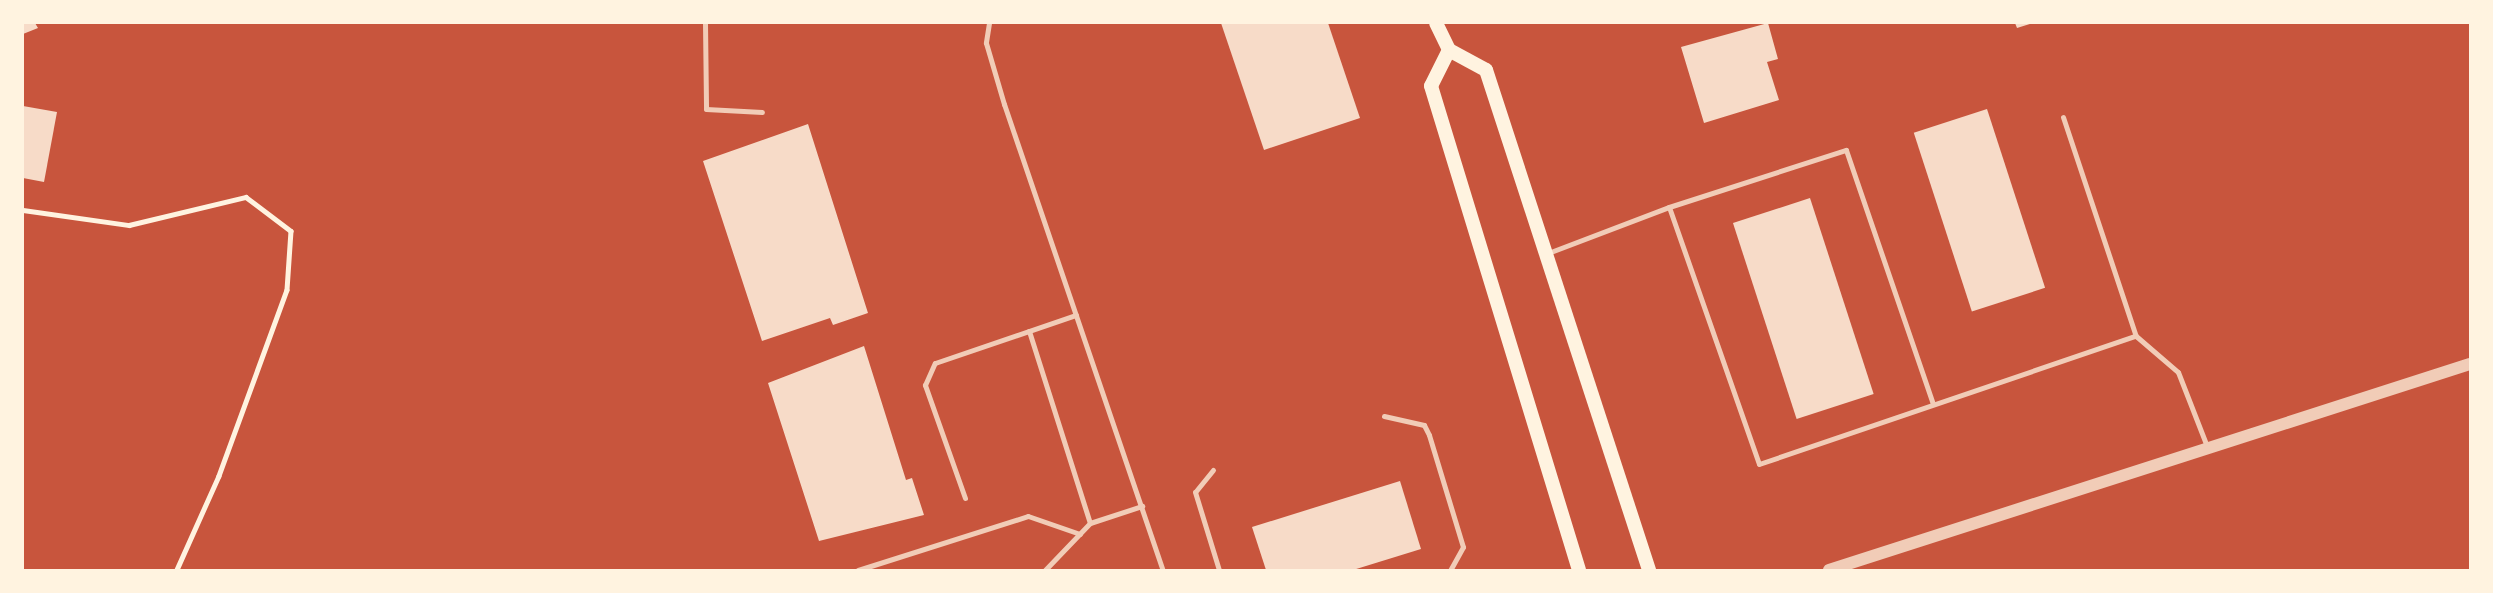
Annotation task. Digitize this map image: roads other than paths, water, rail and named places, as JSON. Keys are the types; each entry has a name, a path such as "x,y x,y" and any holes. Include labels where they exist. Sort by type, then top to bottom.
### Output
{"main road":[{"path":"1436,23 1449,50 1486,70 1548,253 1649,570"},
{"path":"1449,50 1431,86 1579,570"}],"street":[{"path":"1829,570 2470,364"}],"lane":[{"path":"705,23 706,109 762,111"},
{"path":"989,23 986,43 1004,104 1163,570"},
{"path":"2063,117 2136,336 2178,372 2208,449"},
{"path":"1548,253 1669,207 1846,150 1933,404"},
{"path":"1669,207 1759,464 2136,336"},
{"path":"965,498 925,386 934,363 1076,315"},
{"path":"1029,331 1090,523"},
{"path":"1384,416 1423,425 1429,435 1463,547 1450,570"},
{"path":"1213,470 1195,492 1219,570"},
{"path":"1045,570 1090,523 1142,506"},
{"path":"858,570 1028,516 1080,534"}]}
